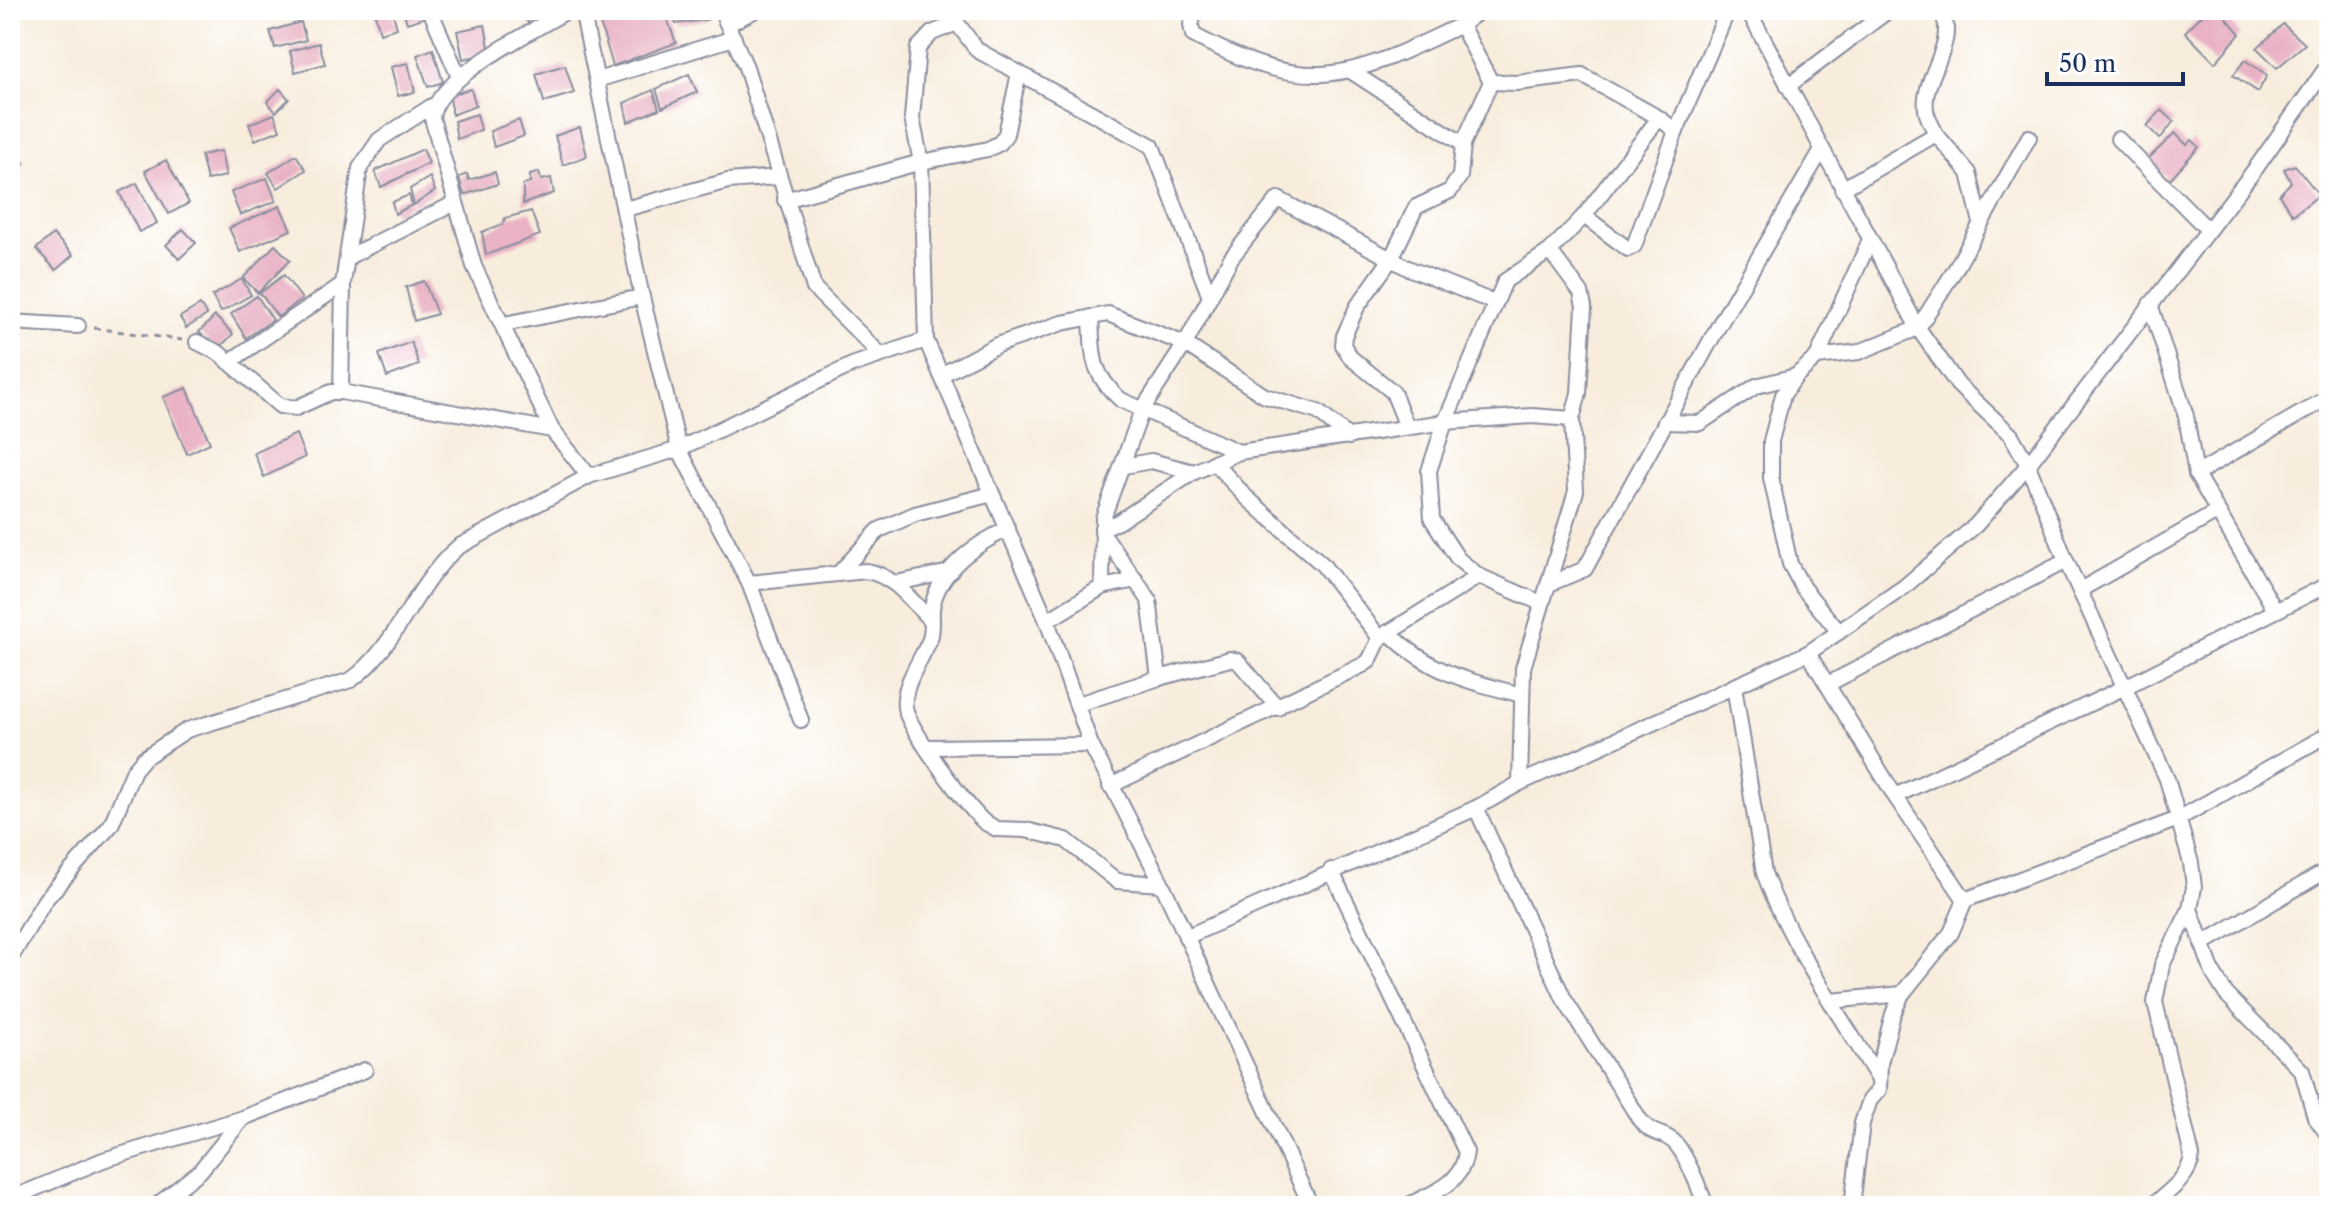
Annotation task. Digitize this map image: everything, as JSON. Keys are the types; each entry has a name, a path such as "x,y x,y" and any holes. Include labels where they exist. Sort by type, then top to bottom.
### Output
{"street":[{"path":"10,17 16,10"},
{"path":"430,10 459,77"},
{"path":"341,392 343,284 350,256 360,168 369,151 379,140 432,106 459,77 568,10"},
{"path":"582,10 642,297 679,449 749,583 801,720"},
{"path":"597,80 756,10"},
{"path":"1195,10 1191,25 1193,35 1229,54 1287,72 1352,72 1461,25 1481,10"},
{"path":"1584,216 1632,249 1676,131 1728,10"},
{"path":"1748,10 1918,328 1958,385 2011,435 2028,465 2066,561 2167,779 2191,863 2194,887 2190,909 2162,965 2155,1002 2192,1156 2191,1167 2182,1179 2152,1206"},
{"path":"1788,86 1889,10"},
{"path":"1940,10 1946,21 1946,33 1927,94 1926,110 1936,134 1969,173 1981,223"},
{"path":"1210,297 1152,146 977,50 956,16 932,33 918,48 912,118 921,162 926,340 1047,621 1091,745 1162,884 1311,1206"},
{"path":"728,24 746,67 814,288 880,354"},
{"path":"1461,25 1491,82"},
{"path":"1186,937 1476,808 1520,783 1808,653 1904,587 1964,535 2028,465 2208,230 2329,64"},
{"path":"1352,72 1463,144"},
{"path":"785,200 921,162 988,149 1000,143 1006,134 1019,73"},
{"path":"1491,82 1517,83 1582,75 1659,118 1676,131"},
{"path":"1407,427 1393,392 1351,358 1343,345 1357,307 1391,259 1416,207 1450,191 1460,176 1463,144 1491,82"},
{"path":"432,106 432,118 455,203 480,280 504,324 552,430 589,476"},
{"path":"1541,603 1479,576 1458,559 1432,519 1429,471 1493,302 1508,277 1550,251 1584,216 1659,118"},
{"path":"1842,189 1936,134"},
{"path":"1817,357 1859,352 1918,328 2029,137"},
{"path":"2118,139 2208,230"},
{"path":"1549,584 1585,569 1665,422 1821,151"},
{"path":"625,209 737,179 778,177"},
{"path":"1102,587 1102,529 1106,506 1124,466 1142,410 1185,344 1250,230 1278,199 1391,259 1493,302"},
{"path":"350,256 455,203"},
{"path":"1839,632 1803,588 1790,564 1771,478 1771,441 1783,395 1796,376 1817,357 1870,240"},
{"path":"1520,783 1523,668 1576,491 1572,419 1579,393 1584,307 1581,293 1550,251"},
{"path":"229,362 343,284"},
{"path":"504,324 642,297"},
{"path":"2150,304 2186,416 2196,474 2275,610"},
{"path":"941,375 997,345 1091,317 1121,317 1185,344 1265,396 1318,412 1349,437"},
{"path":"1091,317 1093,361 1099,377 1121,400 1239,452"},
{"path":"10,322 78,326"},
{"path":"10,959 45,900 111,825 134,770 144,758 187,730 275,700 351,680 375,660 450,554 478,533 589,476 679,449 880,354 926,340"},
{"path":"197,342 229,362 280,406 296,408 331,392 341,392 552,430"},
{"path":"1665,422 1700,423 1756,386 1796,376"},
{"path":"2196,474 2329,397"},
{"path":"1102,529 1118,522 1194,472 1239,452 1445,422 1532,416 1572,419"},
{"path":"1133,437 1151,461"},
{"path":"1124,466 1151,461 1194,472"},
{"path":"1214,462 1246,497 1322,564 1384,635 1428,666 1455,678 1522,695"},
{"path":"838,574 871,537 896,521 992,494"},
{"path":"2080,590 2217,512"},
{"path":"1008,529 978,542 950,572 936,593 931,636 906,694 905,709 928,747 984,822 997,829 1026,830 1066,840 1117,881 1162,884"},
{"path":"1102,529 1149,600 1159,678"},
{"path":"1828,684 2066,561"},
{"path":"749,583 866,571 896,583 932,622"},
{"path":"896,583 950,572"},
{"path":"1110,786 1278,708 1369,661 1384,635 1479,576"},
{"path":"1047,621 1102,587 1136,580"},
{"path":"1895,796 2125,687 2329,584"},
{"path":"1808,653 1895,796 1965,900"},
{"path":"1078,704 1230,659 1238,661 1278,708"},
{"path":"1734,686 1764,873 1775,901 1879,1079"},
{"path":"1852,1206 1862,1123 1870,1100 1879,1090 1887,1033 1902,994 1947,941 1965,900 2178,819 2329,734"},
{"path":"928,747 1091,745"},
{"path":"1476,808 1564,999 1640,1120 1654,1135 1672,1140 1679,1149 1706,1206"},
{"path":"2202,944 2329,869"},
{"path":"1331,870 1466,1152 1464,1166 1453,1183 1407,1206"},
{"path":"2190,909 2213,973 2226,994 2302,1071 2315,1117 2329,1136"},
{"path":"1831,1001 1902,994"},
{"path":"10,1199 103,1160 243,1118 365,1070"},
{"path":"156,1206 200,1171 243,1118"}],"path":[{"path":"78,326 197,342"}],"building":[{"path":"374,10 392,10 397,28 380,33"},
{"path":"403,10 421,10 423,18 407,23"},
{"path":"524,10 535,10 539,14 530,24 520,15"},
{"path":"596,10 664,10 676,43 613,66"},
{"path":"671,10 704,10 707,20 676,24"},
{"path":"2207,10 2220,10 2240,34 2215,63 2185,32"},
{"path":"301,22 306,40 275,48 270,31"},
{"path":"2283,24 2305,44 2277,68 2257,48"},
{"path":"485,25 490,53 463,59 457,31"},
{"path":"319,43 325,64 295,72 290,51"},
{"path":"433,49 443,82 428,87 417,55"},
{"path":"2245,60 2267,75 2258,92 2233,75"},
{"path":"408,63 415,92 398,96 391,67"},
{"path":"565,65 574,93 544,102 536,74"},
{"path":"689,74 697,92 662,108 656,89"},
{"path":"280,89 289,99 276,112 267,102"},
{"path":"471,89 476,106 452,115 450,95"},
{"path":"653,90 659,109 628,122 624,103"},
{"path":"2161,110 2174,121 2160,139 2147,126"},
{"path":"274,114 280,130 255,140 249,124"},
{"path":"477,114 481,130 457,139 454,121"},
{"path":"519,120 524,136 494,147 490,131"},
{"path":"580,127 587,156 563,165 555,136"},
{"path":"2175,133 2187,145 2192,140 2199,147 2169,180 2148,159"},
{"path":"13,146 24,163 10,172 10,148"},
{"path":"423,149 429,163 381,187 375,171"},
{"path":"221,151 226,176 207,180 201,155"},
{"path":"296,155 306,170 278,188 268,173"},
{"path":"166,160 189,203 169,214 145,171"},
{"path":"2295,165 2319,195 2293,215 2279,195 2291,182 2284,169"},
{"path":"495,172 498,184 464,195 459,177 467,174 469,180"},
{"path":"539,172 541,180 551,178 554,193 523,204 523,185 530,182 530,175"},
{"path":"430,177 435,191 414,205 410,189"},
{"path":"267,178 276,201 240,215 231,192"},
{"path":"137,183 157,223 139,232 119,192"},
{"path":"409,195 412,205 395,214 392,202"},
{"path":"280,206 291,230 240,252 229,228"},
{"path":"531,211 540,235 486,255 482,232 503,224 505,218"},
{"path":"183,229 196,243 179,259 166,245"},
{"path":"53,234 73,255 56,270 36,249"},
{"path":"275,245 290,260 258,293 243,278"},
{"path":"284,275 302,299 278,317 260,293"},
{"path":"242,279 251,295 221,312 212,296"},
{"path":"424,281 437,314 414,321 406,287"},
{"path":"257,296 273,320 246,338 231,314"},
{"path":"200,305 207,315 186,328 180,317"},
{"path":"215,316 233,334 217,350 199,332"},
{"path":"411,342 419,365 387,377 379,354"},
{"path":"187,388 210,443 187,454 163,397"},
{"path":"296,434 305,457 264,477 254,453"}]}
